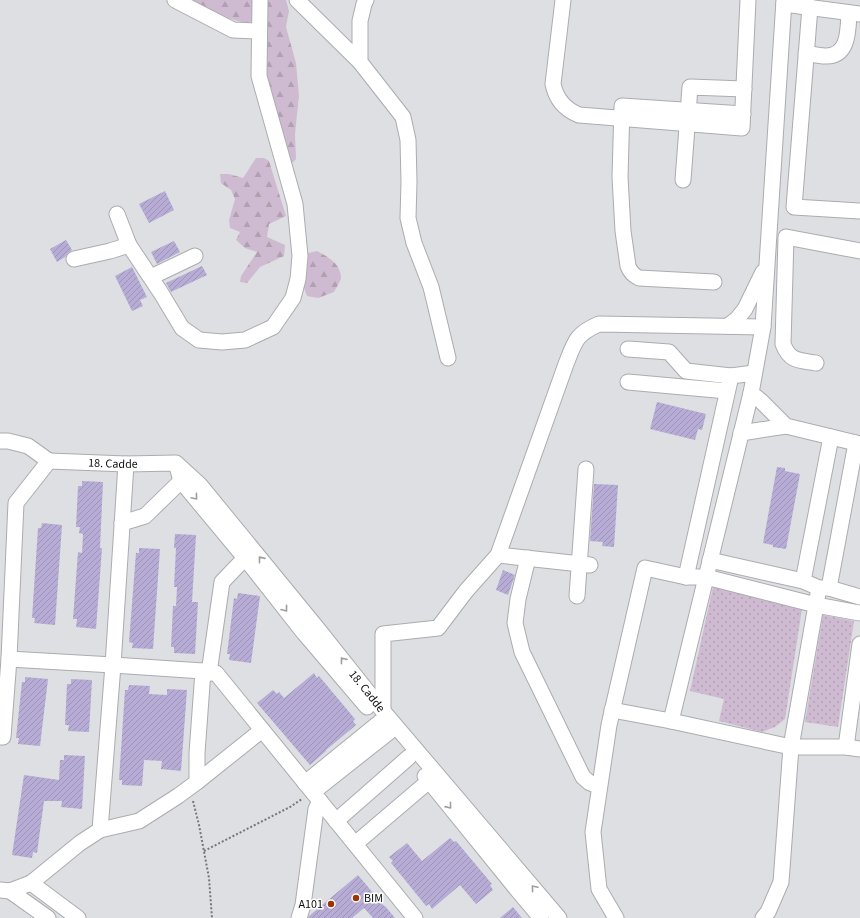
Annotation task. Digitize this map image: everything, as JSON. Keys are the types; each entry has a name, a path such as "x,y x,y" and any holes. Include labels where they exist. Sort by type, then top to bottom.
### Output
{"street":[{"path":"176,0 233,30 260,31"},
{"path":"117,214 129,245 151,277 182,328 199,340 222,342 245,340 273,327 293,298 298,279 300,256 295,204 259,76 260,0"},
{"path":"297,0 360,62 403,117 408,140 408,218 414,243 431,287 448,358"},
{"path":"360,62 360,21 366,0"},
{"path":"563,0 553,84 557,98 566,109 579,115 621,118"},
{"path":"714,282 639,278 629,270 623,231 620,185 622,106 687,117 743,114 748,0"},
{"path":"671,720 751,393 763,327 784,2 810,8 855,14 847,39 842,49 830,56 806,53"},
{"path":"810,8 794,207 860,211"},
{"path":"683,180 690,87 744,89"},
{"path":"816,364 794,359 788,354 783,344 786,237 860,251"},
{"path":"74,259 129,245"},
{"path":"151,277 195,256"},
{"path":"728,326 746,309 767,260"},
{"path":"313,792 384,722 383,634 438,628 466,591 498,555 566,364 575,341 580,334 590,327 599,324 763,327"},
{"path":"628,349 669,352 686,371 731,376 754,373"},
{"path":"686,577 731,376"},
{"path":"628,382 727,391"},
{"path":"751,393 786,426"},
{"path":"741,433 786,426 858,443 824,588 816,605 791,747 781,882 764,918"},
{"path":"803,581 831,437"},
{"path":"0,441 8,441 28,446 49,461 16,503 13,659"},
{"name":"18. Cadde","path":"49,461 176,464 200,485 312,622 409,757 541,918"},
{"path":"100,830 113,665 126,464"},
{"name":"18. Cadde","path":"176,464 182,481 304,633 559,918"},
{"path":"577,596 585,565 586,469"},
{"path":"122,523 145,516 182,481"},
{"path":"0,737 3,737 13,659 26,518"},
{"path":"698,523 719,526"},
{"path":"498,555 585,565"},
{"path":"194,785 206,672 222,582 245,558"},
{"path":"528,558 518,599 515,623 522,652 583,777 590,783 600,786"},
{"path":"710,560 803,581 860,597"},
{"path":"616,918 599,888 593,832 612,710 645,568 686,577 706,577 816,605 860,613"},
{"path":"612,710 671,720 791,747 853,748 860,644"},
{"path":"13,659 216,673 416,918"},
{"path":"5,890 30,883 80,843 100,830 139,821 194,785 262,730"},
{"path":"336,821 409,757"},
{"path":"355,844 429,781"},
{"path":"300,918 316,809 313,792"},
{"path":"30,883 78,918"},
{"path":"5,890 48,918"}],"path":[{"path":"194,785 208,878 212,918"},
{"path":"204,851 290,807 313,792"}],"green space":[{"path":"188,0 256,0 255,18 248,24 228,18"},
{"path":"268,0 286,0 289,11 286,27 296,63 299,96 295,134 296,159 290,165 267,79"},
{"path":"256,158 264,158 269,161 286,216 269,224 267,237 285,245 284,256 260,267 247,283 240,282 241,276 257,252 245,248 236,240 240,232 230,228 229,220 235,199 231,190 221,183 220,174 229,174 243,178"},
{"path":"317,251 336,264 341,277 334,292 318,298 307,296 303,285 308,253"},
{"path":"713,587 802,609 785,719 775,727 762,732 719,721 724,699 690,691"},
{"path":"823,615 854,621 838,727 805,722"}],"building":[{"path":"165,191 174,210 149,223 139,204"},
{"path":"66,240 72,250 57,262 50,249"},
{"path":"174,241 180,252 157,264 151,252"},
{"path":"202,266 207,275 171,292 166,283"},
{"path":"132,267 147,297 140,300 143,306 132,311 115,276"},
{"path":"657,402 706,414 702,430 698,429 695,440 650,429"},
{"path":"777,467 785,468 785,471 800,474 786,549 773,547 773,545 763,543"},
{"path":"82,481 103,482 100,548 102,548 96,629 76,627 77,619 73,619 78,552 82,553 83,534 79,533 80,527 76,527 78,486 82,486"},
{"path":"594,484 618,485 614,547 602,546 603,542 590,541"},
{"path":"42,523 62,525 55,625 34,623 35,618 32,618 38,528 41,528"},
{"path":"175,534 196,535 192,602 198,602 195,654 174,653 174,647 171,647 173,606 176,606 177,587 174,587 176,548 174,548"},
{"path":"139,548 160,549 153,649 132,648 133,643 129,642 136,553 139,553"},
{"path":"503,570 515,575 508,595 496,590"},
{"path":"238,593 260,596 251,663 229,660 230,654 227,654 234,598 237,599"},
{"path":"314,673 317,678 319,676 355,719 353,721 356,725 310,765 257,703 273,690 277,694 279,692 284,698"},
{"path":"25,677 48,679 40,746 18,744 19,738 16,738 22,682 25,682"},
{"path":"71,679 92,680 89,732 68,731 69,725 65,725 67,684 71,684"},
{"path":"129,685 150,686 149,694 167,695 167,689 187,690 181,771 161,769 162,761 144,760 142,786 122,785 122,780 119,780 125,690 128,690"},
{"path":"64,755 85,756 82,809 61,807 62,801 44,801 37,853 33,852 32,858 12,855 24,775 59,780 60,760 64,760"},
{"path":"450,838 454,842 456,841 492,884 490,885 493,890 476,904 460,885 432,909 429,904 426,906 391,863 393,861 389,857 407,843 422,861"},
{"path":"358,875 395,918 373,918 364,908 352,918 308,918 309,916"},
{"path":"513,907 522,918 500,918"}],"place":[{"name":"BIM","path":"356,898"},
{"name":"A101","path":"331,904"}]}
